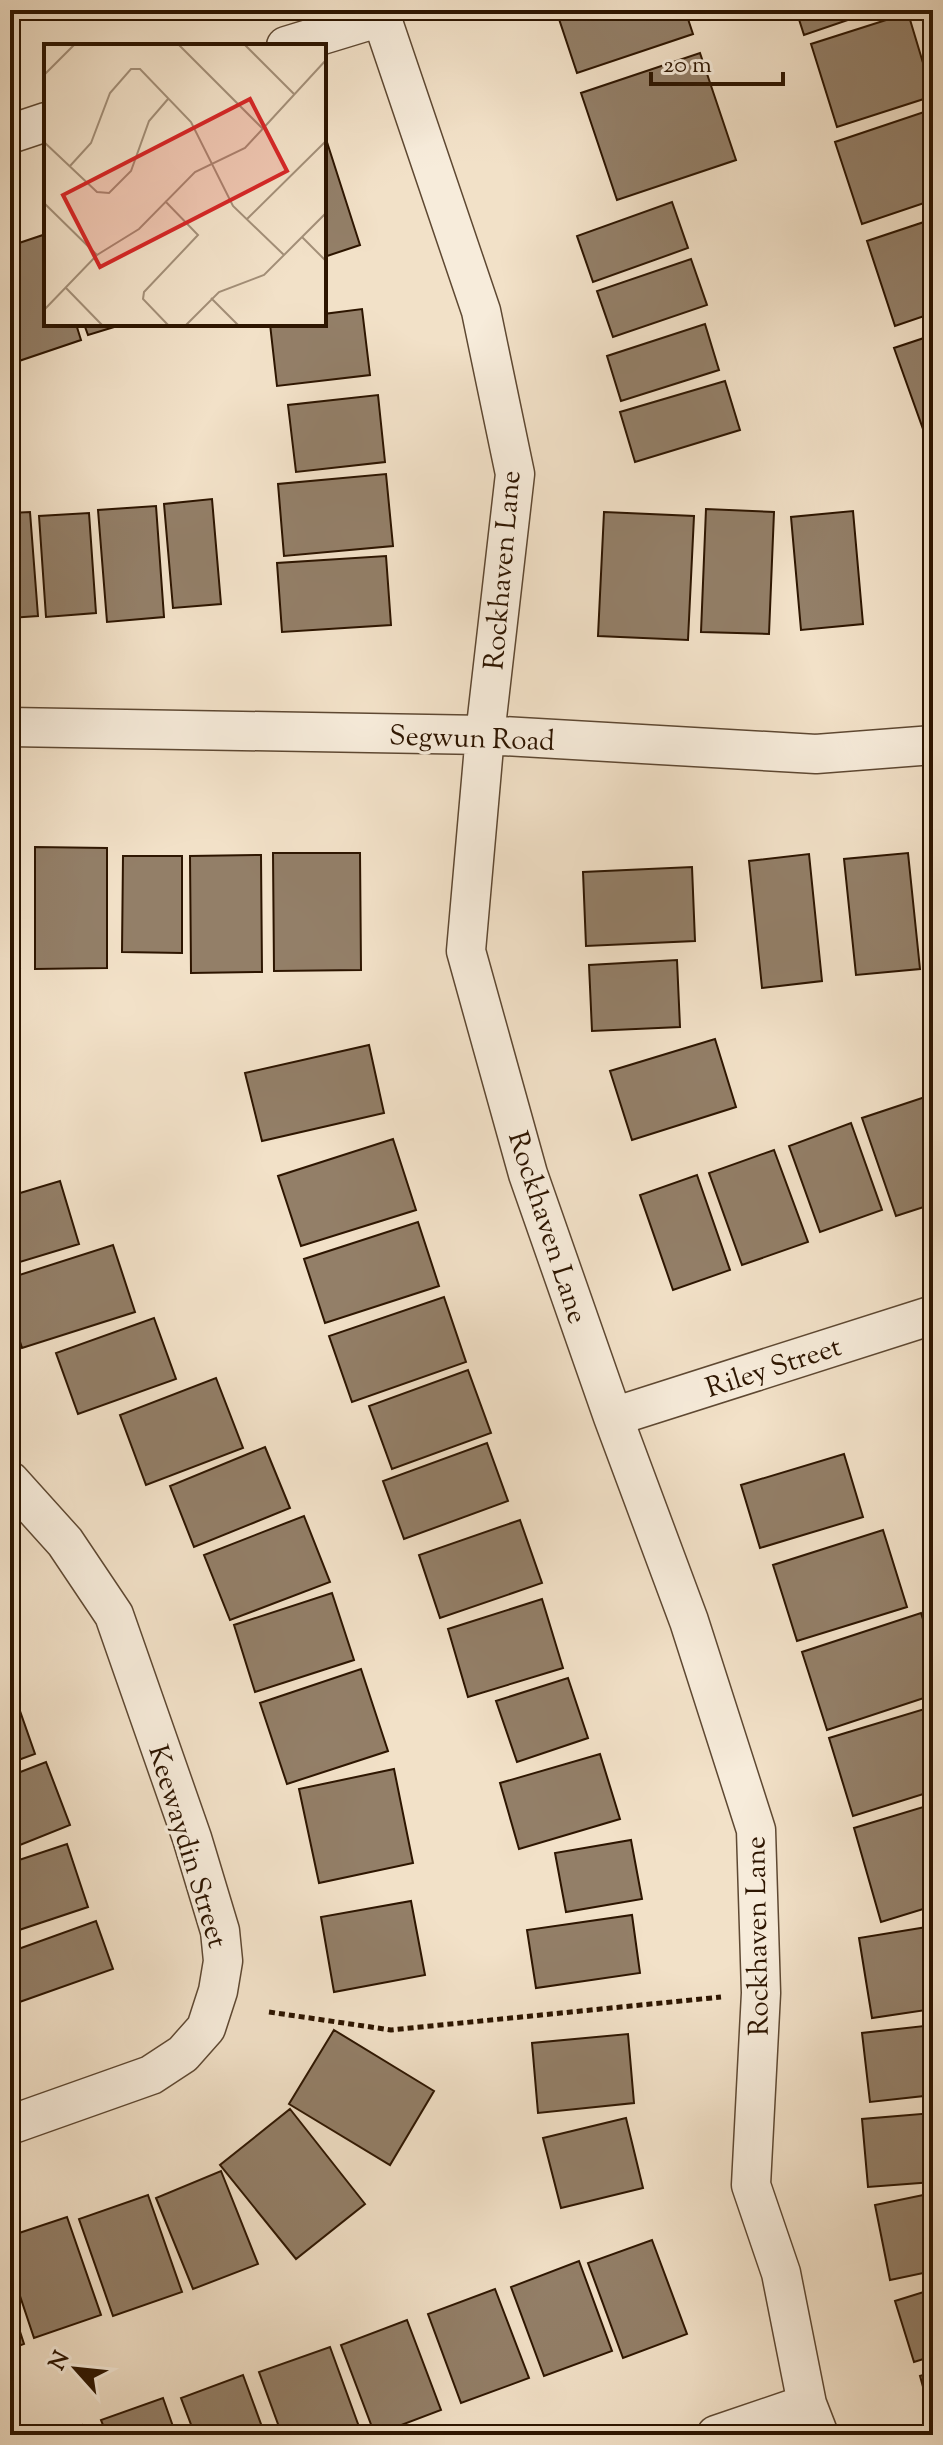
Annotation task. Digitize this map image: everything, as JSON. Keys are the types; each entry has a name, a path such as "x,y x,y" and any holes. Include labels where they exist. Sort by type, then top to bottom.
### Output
{"street":[{"path":"292,44 380,14"},
{"name":"Rockhaven Lane","path":"380,14 481,311 515,474 485,735 466,951 528,1174 689,1621 756,1830 761,1993 751,2185 781,2273 813,2420"},
{"path":"10,134 44,123"},
{"name":"Segwun Road","path":"10,727 485,735 816,754 933,745"},
{"name":"Riley Street","path":"613,1417 933,1315"},
{"name":"Keewaydin Street","path":"10,1481 65,1542 114,1615 192,1838 220,1931 223,1961 218,1991 206,2028 183,2054 151,2075 10,2125"},
{"path":"716,2435 813,2420"}],"path":[{"path":"269,2012 391,2030 761,1993"}],"building":[{"path":"556,10 685,10 693,34 577,73"},
{"path":"796,10 877,10 804,35"},
{"path":"908,13 933,96 837,127 811,44"},
{"path":"700,53 736,160 617,200 581,93"},
{"path":"930,110 933,118 933,200 862,224 835,142"},
{"path":"326,139 360,245 326,256"},
{"path":"672,202 688,248 593,282 577,236"},
{"path":"933,219 933,313 895,326 867,241"},
{"path":"44,235 44,326 77,326 81,340 10,364 10,246"},
{"path":"691,259 707,305 613,337 597,291"},
{"path":"362,309 370,375 277,386 270,326 326,326 326,314"},
{"path":"705,324 719,370 621,401 607,356"},
{"path":"85,326 117,326 88,335"},
{"path":"933,335 933,426 923,429 894,348"},
{"path":"725,381 740,430 635,462 620,412"},
{"path":"378,395 385,462 296,472 288,405"},
{"path":"386,474 393,546 284,556 278,484"},
{"path":"212,499 221,604 173,608 164,504"},
{"path":"156,506 164,617 107,622 98,510"},
{"path":"706,509 774,512 769,634 701,632"},
{"path":"853,511 863,624 801,630 791,517"},
{"path":"30,512 38,616 10,618 10,513"},
{"path":"604,512 694,516 688,640 598,636"},
{"path":"89,513 96,613 46,617 39,516"},
{"path":"386,556 391,625 282,632 277,563"},
{"path":"10,840 14,840 20,968 10,968"},
{"path":"35,847 107,848 107,968 35,969"},
{"path":"273,853 360,853 361,970 274,971"},
{"path":"908,853 920,969 856,975 844,859"},
{"path":"809,854 822,981 762,988 749,861"},
{"path":"261,855 262,972 191,973 190,856"},
{"path":"123,856 182,856 182,953 122,952"},
{"path":"692,867 695,941 586,946 583,872"},
{"path":"677,960 680,1027 592,1031 589,965"},
{"path":"715,1039 736,1107 632,1140 610,1071"},
{"path":"369,1045 384,1113 262,1141 245,1073"},
{"path":"928,1096 933,1111 933,1204 896,1216 862,1118"},
{"path":"851,1123 882,1210 820,1232 789,1146"},
{"path":"393,1139 416,1210 301,1246 278,1176"},
{"path":"774,1150 808,1242 742,1265 709,1173"},
{"path":"697,1175 730,1270 673,1290 640,1195"},
{"path":"60,1181 79,1244 10,1265 10,1196"},
{"path":"418,1222 439,1286 325,1323 304,1259"},
{"path":"113,1245 135,1312 22,1348 10,1310 10,1278"},
{"path":"444,1297 466,1362 352,1402 329,1336"},
{"path":"154,1318 176,1379 78,1414 56,1353"},
{"path":"468,1370 491,1433 392,1469 369,1406"},
{"path":"216,1378 243,1448 146,1485 120,1415"},
{"path":"487,1443 508,1501 404,1539 383,1481"},
{"path":"265,1447 290,1508 194,1547 170,1486"},
{"path":"844,1454 863,1517 760,1548 741,1485"},
{"path":"304,1516 330,1582 230,1620 204,1555"},
{"path":"520,1520 542,1583 440,1618 419,1555"},
{"path":"883,1530 907,1607 797,1641 773,1565"},
{"path":"332,1593 354,1660 255,1692 234,1625"},
{"path":"542,1599 563,1668 468,1697 448,1629"},
{"path":"921,1613 933,1651 933,1695 827,1730 802,1652"},
{"path":"361,1669 388,1751 287,1784 260,1703"},
{"path":"568,1678 588,1738 517,1762 496,1701"},
{"path":"13,1691 35,1754 10,1763 10,1693"},
{"path":"931,1707 933,1791 853,1816 829,1738"},
{"path":"600,1754 620,1819 519,1849 500,1783"},
{"path":"46,1762 70,1825 10,1849 10,1776"},
{"path":"394,1769 413,1863 319,1883 299,1789"},
{"path":"933,1804 933,1906 881,1922 854,1828"},
{"path":"631,1840 642,1899 566,1912 555,1853"},
{"path":"67,1844 88,1907 10,1933 10,1863"},
{"path":"411,1901 425,1975 334,1992 321,1917"},
{"path":"632,1915 640,1973 536,1988 527,1930"},
{"path":"96,1921 113,1969 11,2005 10,1952"},
{"path":"933,1926 933,2009 872,2018 859,1938"},
{"path":"933,2025 933,2095 870,2102 862,2033"},
{"path":"334,2030 434,2091 390,2165 289,2104"},
{"path":"628,2034 634,2103 538,2113 532,2043"},
{"path":"290,2109 365,2204 296,2259 220,2165"},
{"path":"933,2113 933,2182 868,2187 862,2119"},
{"path":"626,2118 643,2188 561,2208 543,2138"},
{"path":"221,2171 258,2264 193,2289 156,2198"},
{"path":"933,2193 933,2271 890,2280 875,2205"},
{"path":"148,2195 182,2292 113,2316 79,2219"},
{"path":"67,2217 101,2315 34,2338 10,2266 10,2236"},
{"path":"652,2240 687,2334 623,2358 588,2263"},
{"path":"579,2261 612,2351 544,2376 511,2287"},
{"path":"495,2289 529,2378 461,2403 428,2314"},
{"path":"933,2289 933,2356 914,2362 895,2301"},
{"path":"10,2301 24,2344 10,2349"},
{"path":"407,2320 441,2410 375,2435 341,2345"},
{"path":"330,2347 362,2435 282,2435 259,2372"},
{"path":"933,2372 933,2423 920,2376"},
{"path":"243,2375 265,2435 195,2435 181,2398"},
{"path":"163,2398 176,2435 107,2435 101,2420"},
{"path":"82,2425 85,2435 56,2435"}]}
